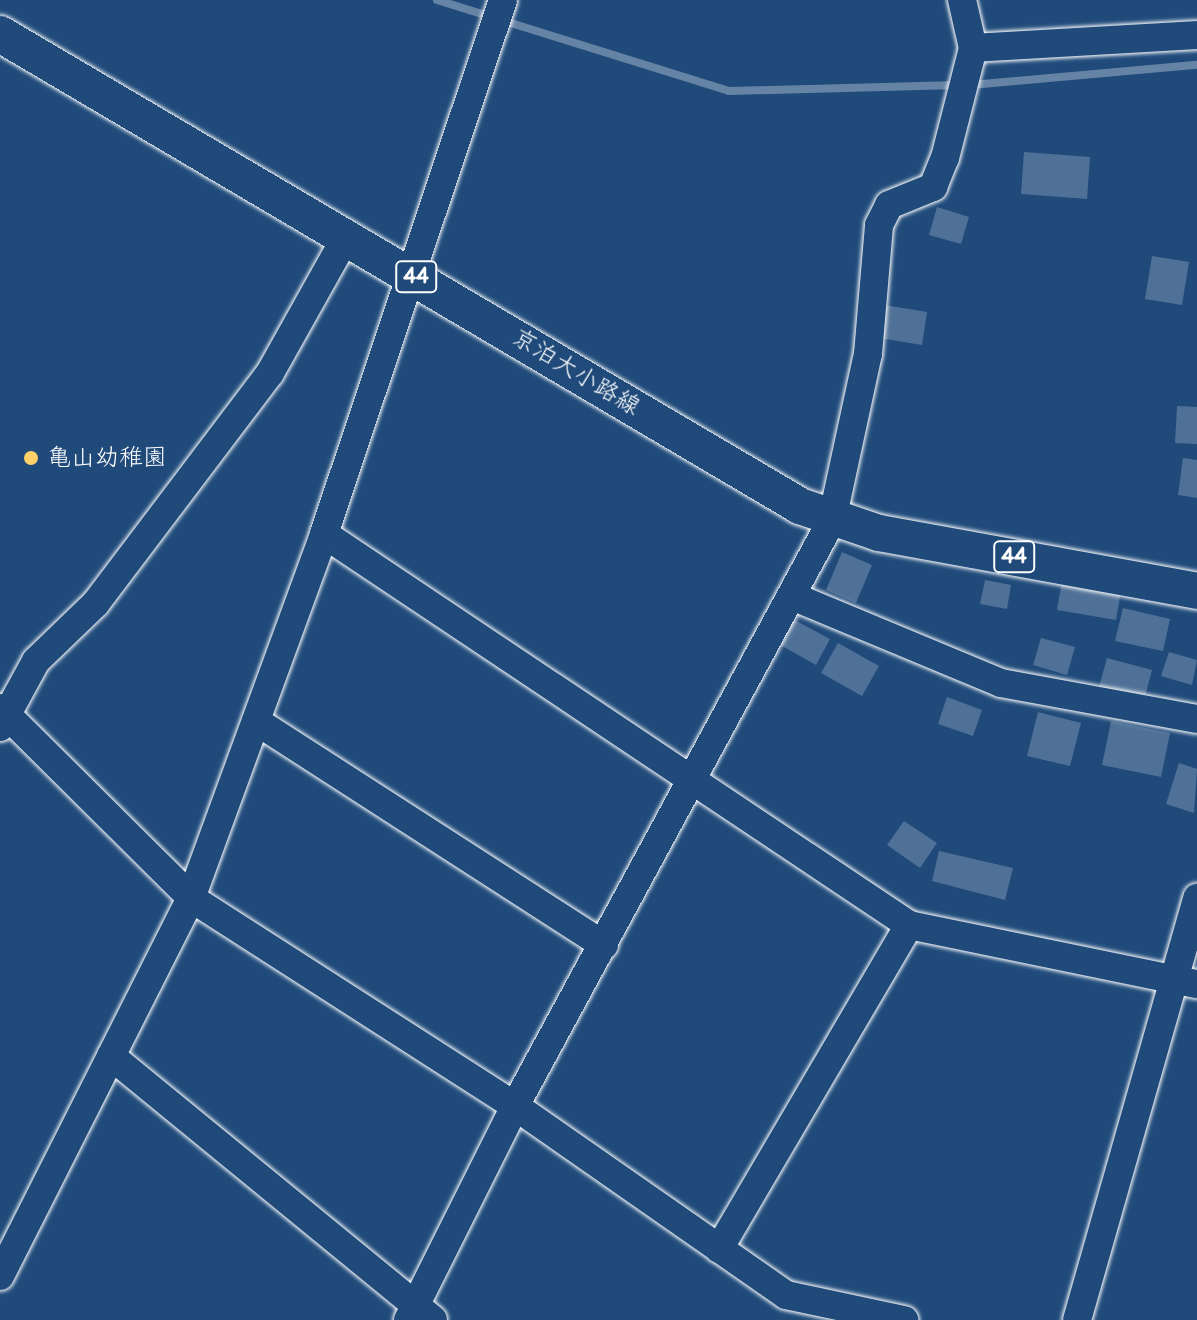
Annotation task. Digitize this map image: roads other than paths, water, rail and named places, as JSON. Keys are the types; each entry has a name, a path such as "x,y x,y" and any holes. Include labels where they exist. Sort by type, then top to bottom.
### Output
{"main road":[{"name":"京泊大小路線","path":"0,34 832,520 1197,591"}],"street":[{"path":"111,1056 419,1315 515,1106 693,784 832,520 868,354 879,225 889,205 933,187 973,48 962,0"},
{"path":"0,1276 191,898 324,534 502,2"},
{"path":"973,48 1197,35"},
{"path":"346,237 270,373 96,603 36,661 3,716 191,898 515,1106 786,1295 904,1320"},
{"path":"324,534 693,784 909,925 1185,982"},
{"path":"792,596 1001,683 1197,719"},
{"path":"256,721 604,945"},
{"path":"1077,1320 1185,982 1197,898"},
{"path":"719,1249 909,925"}],"waterway":[{"path":"437,0 729,91 957,85"},
{"path":"971,85 1197,65"}],"place":[{"name":"亀山幼稚園","path":"31,458"}]}
